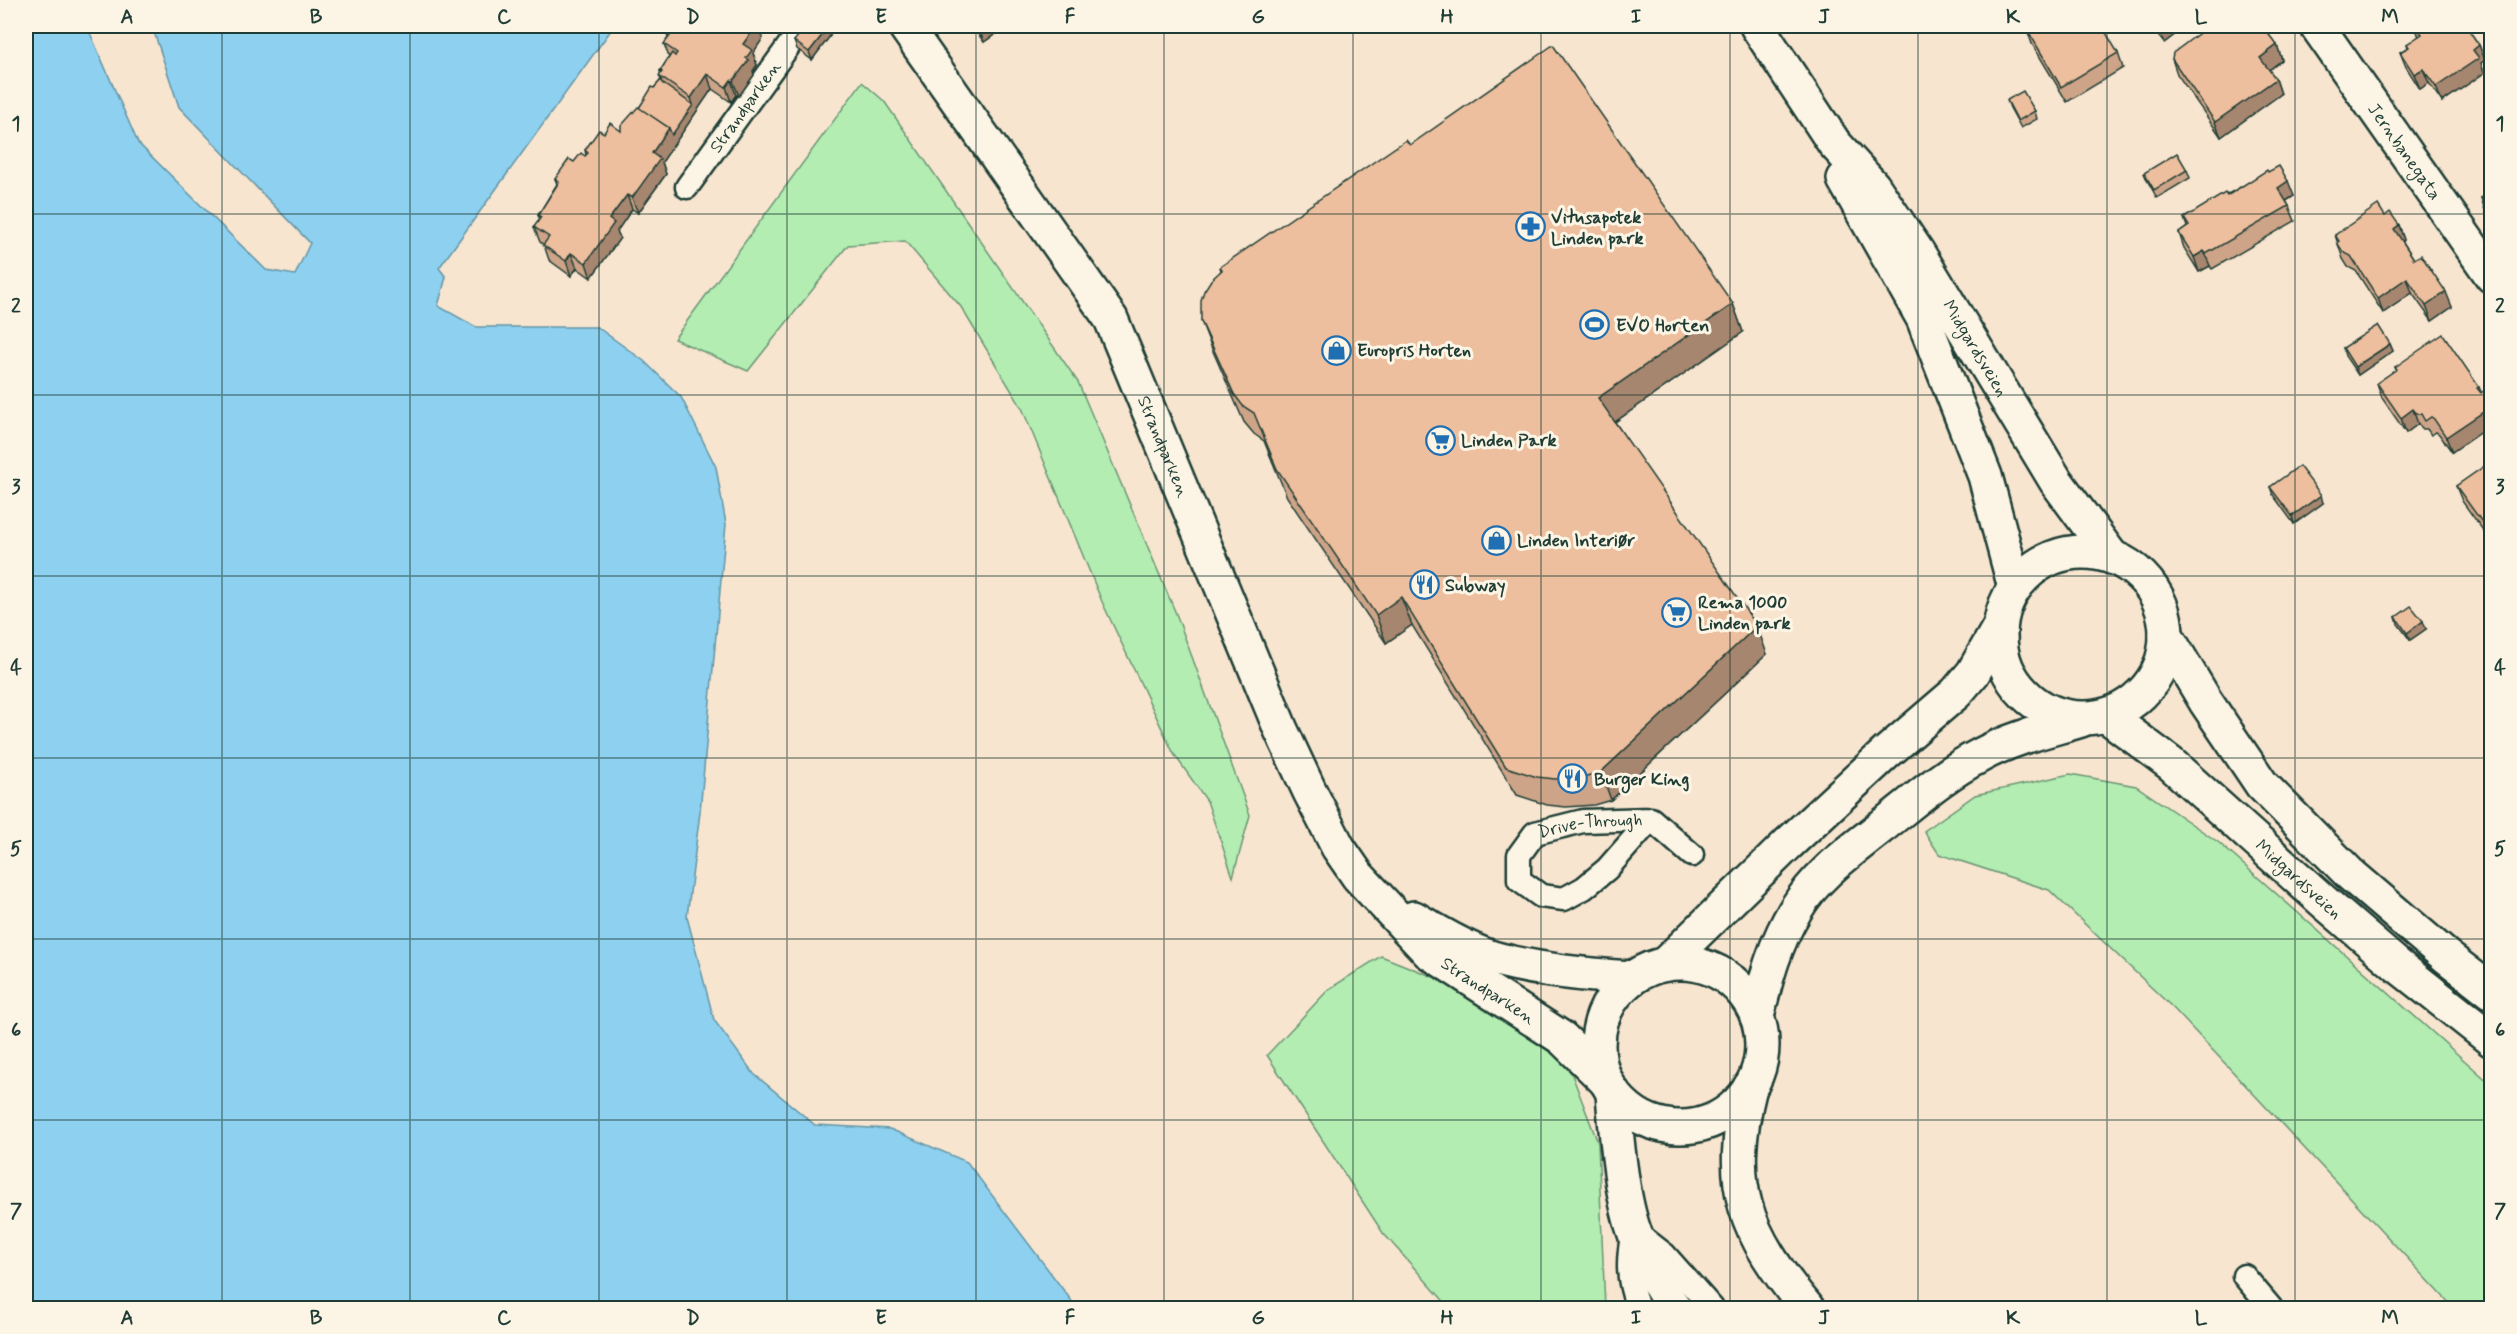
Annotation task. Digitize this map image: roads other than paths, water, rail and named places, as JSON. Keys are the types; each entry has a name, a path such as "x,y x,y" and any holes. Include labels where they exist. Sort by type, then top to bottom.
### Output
{"main road":[{"name":"Strandparken","path":"904,26 1111,318 1281,730 1338,847 1358,876 1429,952 1562,1038 1609,1087"},
{"name":"Midgardsveien","path":"1757,26 1834,143 1873,186 1918,253 2056,481 2112,557"},
{"name":"Jernbanegata","path":"2318,26 2492,276"},
{"name":"Midgardsveien","path":"1834,143 1841,173 1923,318 1985,476 2014,584"},
{"path":"1665,964 1804,829 1886,753 1956,693 1973,673 2000,626 2005,604 2014,584 2043,559 2093,552 2112,557 2130,567 2145,580 2157,597 2164,615 2166,635 2164,655 2157,674 2139,699 2095,718 2018,740 1983,753 1950,772 1820,876 1796,907 1780,937 1768,968 1757,1016"},
{"path":"2000,626 2003,661 2020,692 2049,712 2095,718"},
{"path":"2166,635 2206,702 2262,785 2350,874 2447,957 2492,992"},
{"name":"Midgardsveien","path":"2095,718 2171,764 2347,922 2492,1040"},
{"name":"Strandparken","path":"1377,895 1437,932 1498,960 1585,975 1632,978"},
{"path":"1674,1308 1657,1284 1633,1230 1609,1087 1599,1061 1598,1042 1600,1024 1607,1007 1620,988 1647,969 1665,964 1690,963 1727,977 1742,991 1757,1016 1762,1045 1759,1066 1750,1087 1740,1125 1738,1147 1741,1194 1749,1220 1768,1257 1807,1308"},
{"path":"1609,1087 1625,1107 1643,1119 1668,1126 1689,1126 1722,1115 1738,1102 1750,1087"}],"lane":[{"name":"Strandparken","path":"687,187 803,26"},
{"name":"Drive-Through","path":"1651,819 1606,869 1584,888 1564,899 1541,896 1519,880 1519,855 1535,833 1583,821 1651,819 1692,855"},
{"path":"1634,1303 1627,1260 1633,1230 1665,1255 1712,1308"},
{"path":"2244,1276 2271,1308"}],"water":[{"path":"26,26 87,26 138,143 266,270 295,275 310,243 179,107 152,26 614,26 439,268 446,277 438,306 476,327 597,327 644,361 681,397 716,467 726,524 700,812 687,917 714,1020 754,1074 815,1125 890,1129 967,1162 1077,1308 26,1308"}],"place":[{"name":"Vitusapotek Linden park","path":"1530,227"},
{"name":"EVO Horten","path":"1595,325"},
{"name":"Europris Horten","path":"1336,350"},
{"name":"Linden Park","path":"1440,440"},
{"name":"Linden Interiør","path":"1496,540"},
{"name":"Subway","path":"1424,585"},
{"name":"Rema 1000 Linden park","path":"1677,612"},
{"name":"Burger King","path":"1573,779"}]}
